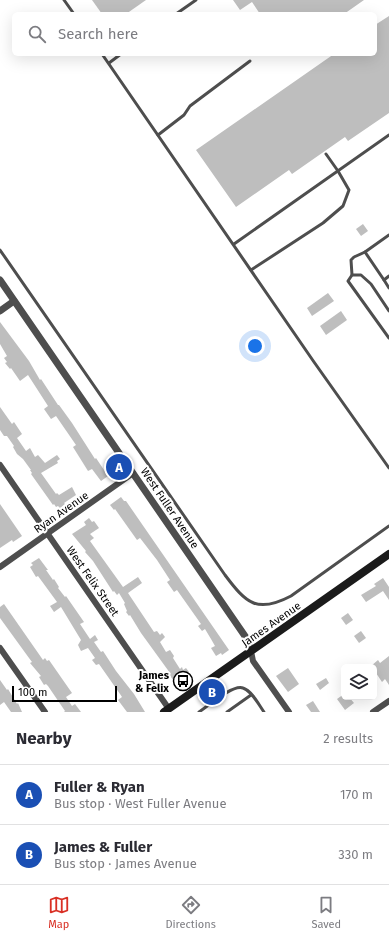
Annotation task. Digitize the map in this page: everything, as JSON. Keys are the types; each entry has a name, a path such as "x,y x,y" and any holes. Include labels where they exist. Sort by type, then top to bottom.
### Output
{"main road":[{"name":"James Avenue","path":"167,710 389,554"}],"street":[{"name":"West Fuller Avenue","path":"0,280 246,639 253,661 289,712"},
{"path":"0,311 14,301"},
{"name":"West Felix Street","path":"0,465 48,533 167,710"},
{"name":"Ryan Avenue","path":"0,567 133,473"},
{"path":"0,648 44,712"},
{"path":"373,712 389,701"}],"lane":[{"path":"64,0 73,12"},
{"path":"179,12 196,0"},
{"path":"103,56 314,362 389,468"},
{"path":"108,63 118,56"},
{"path":"158,135 184,115 190,106 250,61"},
{"path":"234,244 389,135"},
{"path":"251,270 323,223 343,206 349,190 326,154"},
{"path":"389,235 351,260 352,275 348,281 389,338"},
{"path":"0,250 225,575 236,590 251,602 263,605 277,603 291,596 389,526"},
{"path":"365,252 389,288"},
{"path":"352,275 361,275 371,284 389,311"},
{"path":"384,280 389,276"},
{"path":"199,712 232,689 236,688 244,688 264,712"},
{"path":"227,712 251,695"}],"building":[{"path":"92,0 146,0 129,12 101,12"},
{"path":"233,0 364,0 347,12 259,12 252,2 240,10"},
{"path":"389,16 389,113 348,141 345,137 292,174 289,170 236,207 196,150 331,56 377,56 377,24"},
{"path":"363,224 368,231 361,236 356,229"},
{"path":"328,293 334,301 312,316 307,308"},
{"path":"341,311 347,320 326,335 320,326"},
{"path":"0,322 29,361 40,380 41,379 108,476 101,481 92,469 88,471 73,447 76,445 56,416 51,419 44,409 48,406 28,375 20,381 11,368 10,369 5,363 7,362 4,358 7,356 0,344"},
{"path":"0,407 12,424 14,422 22,434 17,438 26,451 30,448 35,457 38,455 45,463 57,455 60,459 57,461 58,463 41,473 56,494 57,493 59,495 72,487 76,495 64,503 65,504 60,508 58,506 56,507 54,504 53,505 31,474 31,470 23,459 17,454 13,447 14,446 7,436 4,436 0,430"},
{"path":"121,497 124,501 126,501 229,650 222,655 221,653 216,656 211,648 215,646 205,629 202,631 198,626 201,624 177,590 174,592 167,582 170,580 157,560 140,538 137,540 115,509 114,510 110,505"},
{"path":"0,504 22,536 13,542 12,540 0,548"},
{"path":"89,518 92,522 94,521 99,528 90,534 94,538 90,541 123,587 138,577 142,583 128,593 154,632 157,631 160,635 162,633 165,637 160,642 166,652 170,650 180,669 182,667 183,670 186,668 189,672 182,678 184,681 177,686 169,674 170,673 130,615 129,616 126,612 125,603 119,593 117,595 114,591 113,592 93,561 85,552 86,551 72,534 86,525 84,522"},
{"path":"39,558 53,580 54,579 59,587 58,588 65,597 66,596 84,622 80,624 90,639 95,635 98,640 94,642 101,652 103,651 145,712 127,712 118,700 122,697 99,664 96,665 92,660 95,658 88,648 81,651 78,645 81,640 61,607 54,612 50,606 57,602 38,576 36,577 30,567 33,565 31,563"},
{"path":"383,578 389,587 389,600 383,591 366,602 361,595 376,586 374,584"},
{"path":"4,604 43,660 45,658 47,661 49,660 72,693 66,697 72,706 75,704 81,712 64,712 65,711 48,686 46,684 44,685 39,677 41,676 30,663 32,662 0,618 0,607"},
{"path":"348,613 353,620 346,625 341,618"},
{"path":"361,631 366,638 359,643 354,636"},
{"path":"389,656 389,685 385,679 382,682 377,674 377,664 373,664 378,660 380,663"},
{"path":"288,668 299,684 288,692 276,676"},
{"path":"326,678 329,683 320,690 316,684"},
{"path":"0,680 7,690 8,689 17,704 18,703 22,712 11,712 4,702 0,705"},
{"path":"341,696 341,700 352,700 354,703 345,710 337,699"},
{"path":"313,701 320,712 311,712 306,705"}],"place":[{"name":"Fuller & Ryan","path":"119,467"},
{"name":"James & Felix","path":"183,681"},
{"name":"James & Fuller","path":"212,692"}]}
